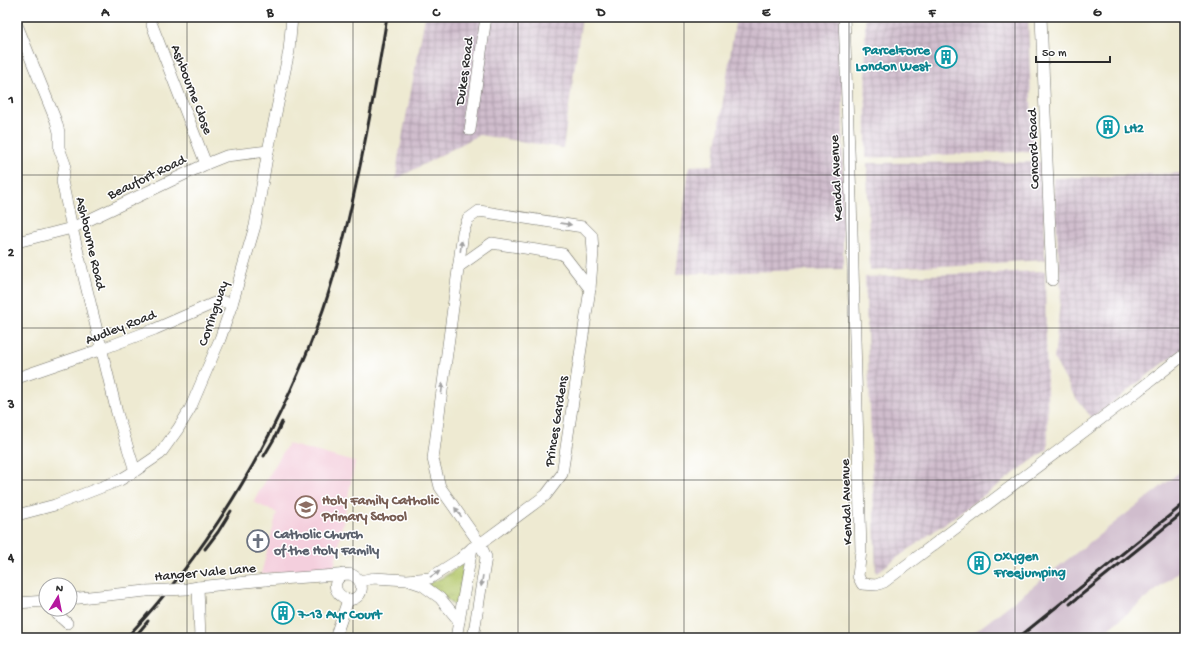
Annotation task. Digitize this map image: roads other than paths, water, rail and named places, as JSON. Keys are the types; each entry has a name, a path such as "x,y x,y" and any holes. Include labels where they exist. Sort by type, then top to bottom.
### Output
{"street":[{"name":"Corringway","path":"17,515 55,505 120,480 135,471 160,454 190,409 220,339 255,226 268,151 289,51 292,17"},
{"name":"Dukes Road","path":"470,130 486,17"},
{"name":"Kendal Avenue","path":"844,17 852,198 862,551 858,576 862,584 876,585 884,582 1185,354"},
{"name":"Concord Road","path":"1041,17 1052,280"},
{"name":"Ashbourne Road","path":"17,25 56,121 59,132 59,148 65,164 62,181 72,228 117,413 135,471"},
{"name":"Ashbourne Close","path":"152,25 206,164"},
{"name":"Beaufort Road","path":"17,242 72,228 206,164 226,156 268,151"},
{"name":"Princes Gardens","path":"407,580 430,578 460,559 476,546 546,495 562,474 590,289 593,244 592,236 583,227 479,211 468,219 463,232 433,459 440,487 476,546 486,557 472,638"},
{"path":"458,267 492,243 563,254 590,289"},
{"name":"Audley Road","path":"17,378 155,329 212,304 221,301 232,304"},
{"path":"456,638 476,546"},
{"path":"353,575 360,581 362,586 361,591 354,600 348,600 342,597 336,590 336,586 341,577 353,575"},
{"name":"Hanger Vale Lane","path":"78,598 146,591 341,577"},
{"path":"360,581 374,578 407,580 422,585 440,598 459,621"},
{"path":"198,587 200,638"},
{"path":"336,638 348,600"},
{"path":"17,603 38,602"},
{"path":"60,617 67,623"}],"railway":[{"path":"126,638 188,565 242,484 287,399 306,354 323,310 346,230 367,133 387,17"},
{"path":"264,456 282,422"},
{"path":"1018,638 1185,503"},
{"path":"205,549 231,511"},
{"path":"1070,604 1185,511"},
{"path":"134,638 148,621"}],"place":[{"name":"ParcelForce London West","path":"946,57"},
{"name":"LH2","path":"1108,127"},
{"name":"Holy Family Catholic Primary School","path":"306,507"},
{"name":"Catholic Church of the Holy Family","path":"258,541"},
{"name":"Oxygen Freejumping","path":"979,563"},
{"name":"7-13 Ayr Court","path":"283,613"}]}
